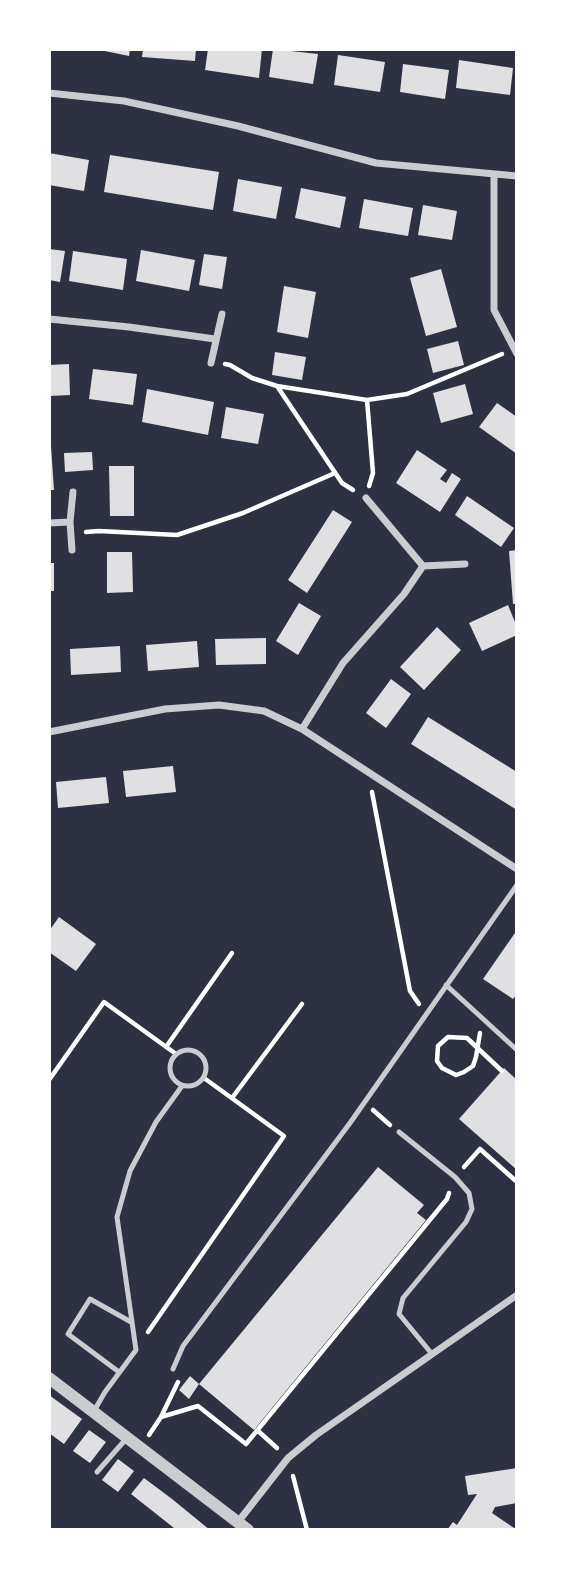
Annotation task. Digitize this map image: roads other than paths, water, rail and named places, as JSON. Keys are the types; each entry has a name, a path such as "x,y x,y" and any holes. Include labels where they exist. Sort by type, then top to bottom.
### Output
{"street":[{"path":"49,93 124,101 238,126 376,163 517,176"},
{"path":"494,175 494,310 515,352"},
{"path":"211,363 222,314"},
{"path":"49,319 215,339"},
{"path":"72,492 72,550"},
{"path":"366,498 423,566"},
{"path":"49,523 70,522"},
{"path":"423,566 465,564"},
{"path":"302,729 343,663 404,594 423,566"},
{"path":"49,732 165,709 219,705 264,710 302,729 517,869"},
{"path":"49,1378 243,1526 289,1458 316,1435 517,1295"}],"lane":[{"path":"173,1369 183,1346 364,1102 517,884"},
{"path":"446,985 517,1050"},
{"path":"185,1050 195,1051 203,1058 206,1068 204,1078 190,1087 181,1086 170,1072 170,1062 176,1054 185,1050"},
{"path":"94,1411 136,1350 117,1217 130,1171 156,1122 181,1086"},
{"path":"400,1132 455,1177 469,1193 471,1209 467,1222 403,1298 399,1314 432,1354"},
{"path":"119,1372 68,1334 90,1300 131,1322"},
{"path":"97,1472 128,1437"}]}
